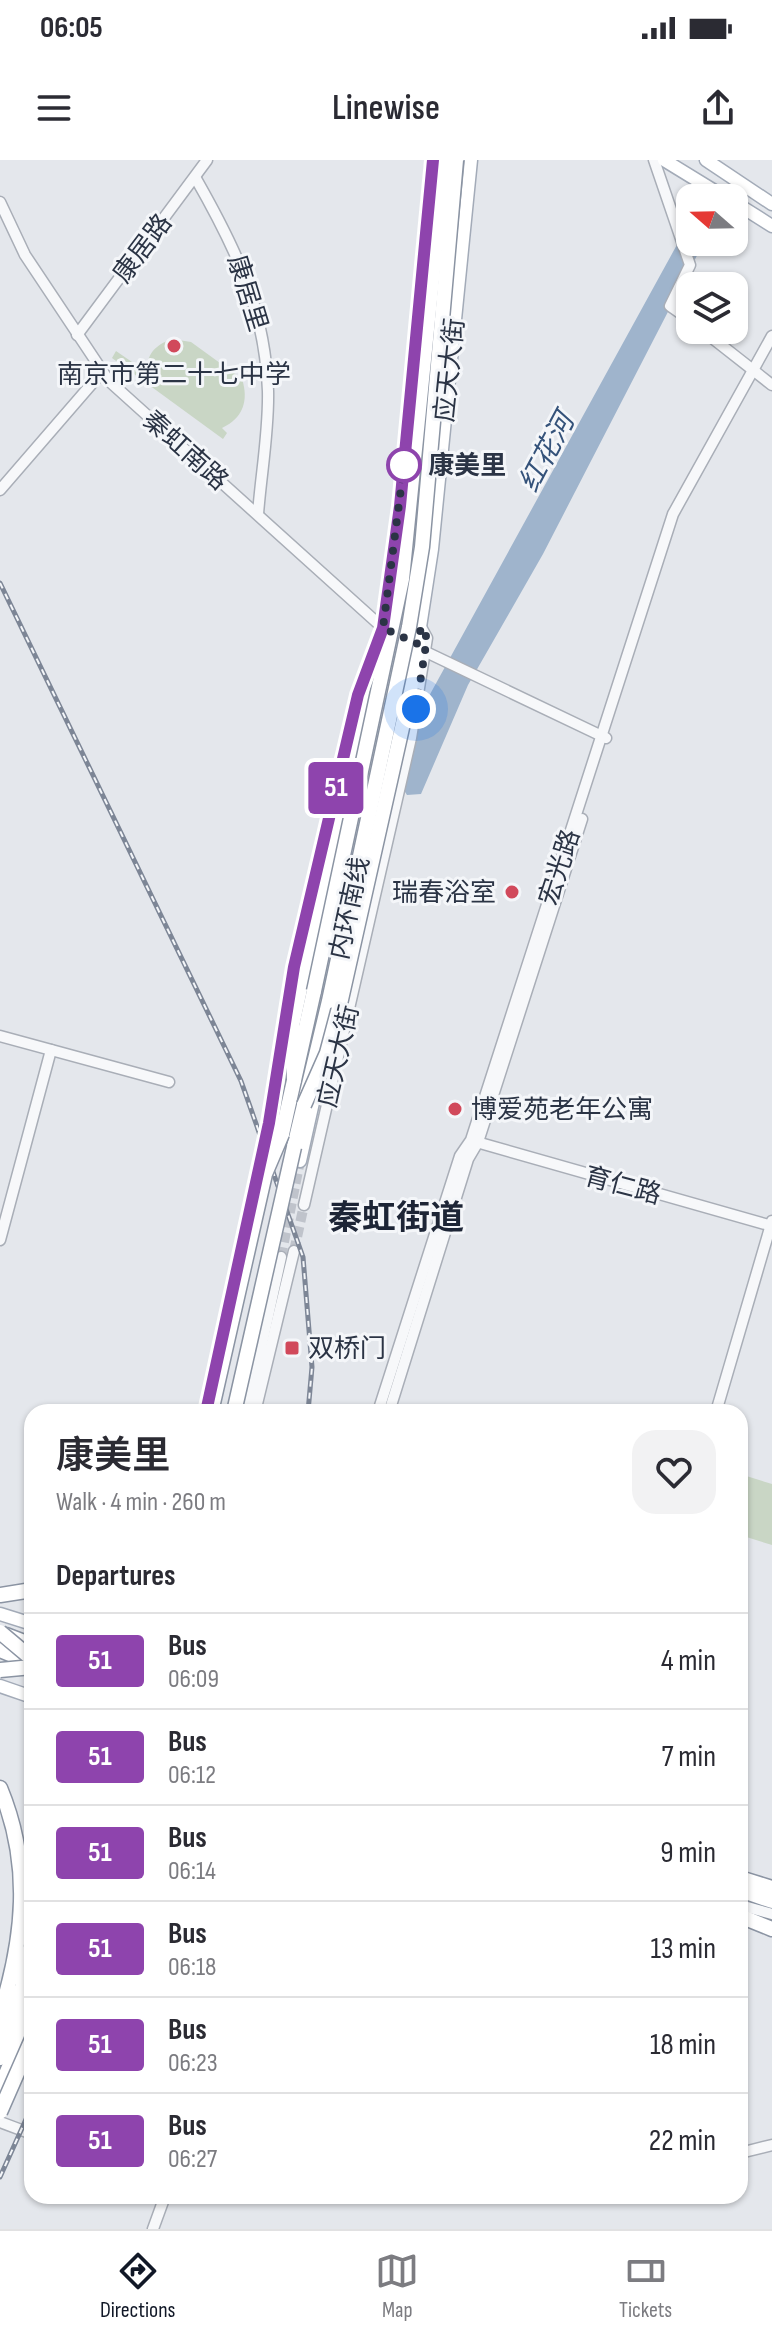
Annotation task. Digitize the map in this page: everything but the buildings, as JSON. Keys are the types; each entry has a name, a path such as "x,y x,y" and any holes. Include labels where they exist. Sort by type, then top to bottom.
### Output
{"highway":[{"name":"内环南线","path":"221,1404 398,608 410,526 444,160"},
{"name":"内环南线","path":"236,1404 297,1154 304,1105 418,574 456,160"},
{"path":"294,1080 292,1026 364,696 383,628"},
{"path":"304,1105 327,1053 406,710 425,650"},
{"path":"210,1404 265,1174 282,1134"},
{"path":"247,1404 290,1202 297,1154"},
{"path":"0,1595 24,1591"},
{"path":"0,1632 24,1642"},
{"path":"0,1632 24,1654"},
{"path":"0,1643 24,1656"},
{"path":"0,1650 24,1658"},
{"path":"0,1662 24,1671"},
{"path":"0,1670 24,1663"},
{"path":"0,1788 19,1849 23,1891 21,1933 0,2017"},
{"path":"748,1870 772,1878"},
{"path":"748,1883 772,1891"},
{"path":"748,1893 772,1901"},
{"path":"748,1910 772,1911"},
{"path":"748,1912 772,1920"},
{"path":"748,1914 772,1929"},
{"path":"0,2017 24,1962"},
{"path":"0,2058 24,2003"},
{"path":"0,2088 24,2032"},
{"path":"0,2112 24,2057"}],"main road":[{"name":"应天大街","path":"269,1123 294,967 358,695 383,628 400,506 432,160"},
{"name":"应天大街","path":"297,1154 425,650 421,627 471,160"},
{"path":"664,160 702,184"},
{"path":"709,161 772,204"},
{"path":"748,211 772,226"},
{"path":"0,1614 24,1622"},
{"path":"0,1686 24,1694"},
{"path":"0,2036 24,1980"},
{"path":"0,2097 24,2042"}],"street":[{"name":"康居路","path":"77,335 207,160"},
{"path":"654,160 690,265 687,272"},
{"name":"康居里","path":"195,177 228,232 241,263 254,298 266,357 268,395 258,514"},
{"name":"秦虹南路","path":"0,202 25,255 102,372 383,628 425,650"},
{"path":"676,294 670,306 676,310"},
{"name":"宏光路","path":"391,1404 678,515 772,336"},
{"path":"720,344 772,385"},
{"name":"宏光路","path":"755,371 772,348"},
{"path":"0,490 102,372"},
{"path":"425,650 604,737"},
{"name":"应天大街","path":"304,1205 411,738 425,650"},
{"path":"0,1036 169,1082"},
{"path":"0,1240 51,1050"},
{"name":"宏光路","path":"381,1404 460,1156 475,1141"},
{"name":"育仁路","path":"475,1141 772,1224"},
{"path":"210,1404 255,1181"},
{"path":"718,1404 772,1224"},
{"path":"257,1404 294,1251"},
{"path":"247,1404 281,1257"},
{"path":"0,2122 24,2131"},
{"path":"748,2151 772,2146"},
{"path":"153,2229 162,2204"}],"green space":[{"path":"172,339 191,342 242,379 244,402 235,419 222,428 227,433 223,439 112,358 116,351 148,373 152,352"},
{"path":"748,1476 772,1484 772,1545 748,1538"}],"water":[{"path":"676,246 676,256 697,256 689,272 676,272 676,296 543,554 468,685 421,794 407,795 402,787 423,707"}],"tunnel":[{"path":"255,1181 269,1123"},
{"path":"281,1257 300,1161"},
{"path":"294,1251 304,1205"}],"railway":[{"path":"0,583 241,1081 303,1257 312,1367 309,1404"},
{"path":"0,2177 24,2124"}],"bus line":[{"name":"51","path":"208,1404 269,1123 294,967 358,695 383,628 400,506 427,197 433,160"}],"place":[{"name":"南京市第二十七中学","path":"174,346"},
{"name":"康美里","path":"404,465"},
{"name":"瑞春浴室","path":"512,892"},
{"name":"博爱苑老年公寓","path":"455,1109"},
{"name":"双桥门","path":"292,1348"}],"district":[{"name":"秦虹街道","path":"396,1217"}],"route":[{"path":"404,465 383,628 418,644 421,627 427,638 416,709"}],"water label":[{"name":"红花河","path":"546,452"}]}
